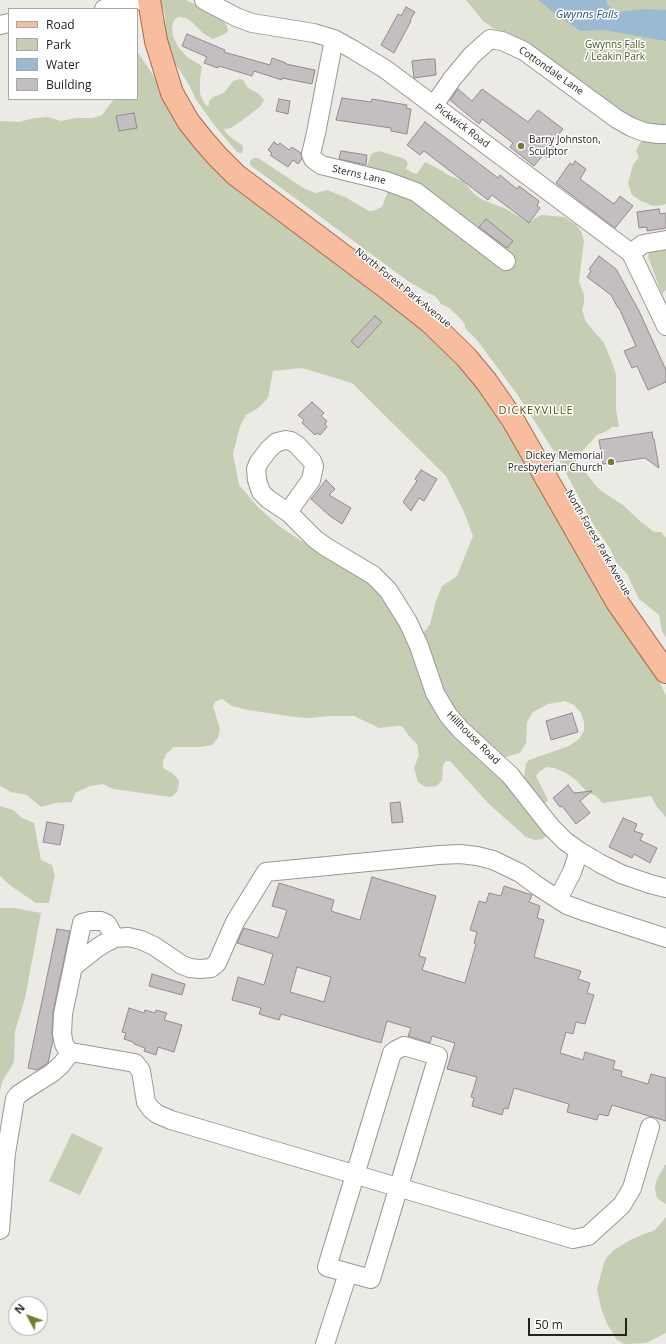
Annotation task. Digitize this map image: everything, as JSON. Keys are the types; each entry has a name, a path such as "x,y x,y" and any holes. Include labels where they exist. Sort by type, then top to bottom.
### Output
{"main road":[{"name":"North Forest Park Avenue","path":"149,0 160,57 172,93 188,121 203,140 236,175 430,322 458,349 486,381 512,420 617,602 666,672"}],"street":[{"path":"112,8 119,7 138,0"},
{"name":"Pickwick Road","path":"204,0 236,17 252,22 314,33 334,39 386,69 631,253 666,326"},
{"name":"Cottondale Lane","path":"434,105 452,79 472,55 490,38 502,41 524,51 617,119 644,132 666,134"},
{"name":"Sterns Lane","path":"334,39 311,154 313,159 321,165 386,181 416,192 506,261"},
{"path":"631,253 642,244 666,240"},
{"name":"Hillhouse Road","path":"290,513 315,539 369,573 380,581 388,590 408,622 435,692 448,715 510,775 550,827 578,851 621,874 666,888"},
{"path":"558,899 572,872 578,851"},
{"path":"73,967 96,948 115,938 128,937 141,940 154,946 182,965 190,968 211,968 217,963 235,922 266,872 439,855 460,854 493,860 520,873 558,899 586,912 666,938"},
{"path":"115,938 107,924 101,921 82,923 63,1014 62,1034 64,1044 71,1052 135,1063 141,1070 146,1102 157,1114 171,1120 573,1239 588,1236 622,1205 632,1188 650,1127"},
{"path":"404,1046 438,1056 398,1187 370,1279 328,1267 392,1053 404,1046"},
{"path":"0,1230 6,1153 14,1104 18,1095 52,1073 61,1065 71,1052"},
{"path":"325,1344 348,1273"}],"green space":[{"path":"161,0 186,0 220,17 227,26 228,31 225,34 213,39 204,34 186,18 178,17 174,20 172,27 173,36 178,47 188,58 202,67 200,94 207,106 213,97 224,93 233,81 240,79 243,80 248,88 259,94 264,100 261,106 240,122 231,128 224,129 226,133 242,145 242,153 237,152 215,126 197,101 188,83 173,60 167,40 165,14"},
{"name":"Gwynns Falls / Leakin Park","path":"466,0 666,0 666,129 634,125 483,21"},
{"path":"138,52 153,75 175,114 220,167 252,194 426,324 458,356 480,381 519,440 666,696 666,817 657,807 651,796 603,803 596,796 587,792 576,780 566,773 554,768 546,767 536,776 548,800 540,809 539,808 523,786 526,763 529,760 569,746 579,739 584,731 584,722 581,713 574,705 565,701 548,704 533,712 527,722 526,743 520,753 498,759 454,718 437,687 417,636 426,630 430,624 436,601 442,586 457,576 473,536 464,512 446,476 352,383 302,368 273,371 268,398 258,408 246,415 240,426 233,454 239,485 257,506 279,526 324,556 387,594 414,641 427,674 430,688 441,709 454,725 491,759 510,780 550,831 549,834 542,839 535,840 526,837 489,804 450,761 446,761 443,765 442,780 437,786 426,787 418,782 414,768 419,755 417,744 402,726 379,728 354,716 308,718 248,710 232,706 222,699 215,702 213,706 220,729 218,738 212,745 200,747 174,747 166,754 163,762 163,768 172,773 178,779 179,783 177,792 171,797 113,789 103,784 90,786 75,793 72,802 56,803 41,807 27,795 11,792 0,786 0,121 19,122 34,118 48,117 61,121 76,118 93,118 102,115 113,100 138,100"},
{"path":"666,135 666,204 653,206 632,195 628,183 633,165 639,157 636,151 640,143 646,137"},
{"path":"379,151 405,159 408,163 406,169 417,174 425,162 450,176 463,181 474,194 481,199 506,209 528,222 542,215 564,217 576,225 581,231 584,241 579,281 584,295 582,310 586,322 604,343 613,365 616,375 616,410 619,426 612,427 597,435 576,458 576,464 604,493 623,505 654,532 661,532 666,538 666,638 662,631 659,615 639,599 627,574 616,562 610,548 595,527 557,456 517,394 477,340 465,328 465,324 458,316 449,308 441,304 433,295 408,281 250,165 250,161 254,158 258,158 305,189 316,193 327,190 345,197 369,211 373,211 382,207 387,194 387,188 371,178 367,166 371,154"},
{"path":"666,249 666,290 662,294 648,257 649,252"},
{"path":"0,806 13,810 22,818 34,823 41,860 52,865 55,877 49,903 36,903 11,886 0,876"},
{"path":"0,908 14,908 41,913 25,998 15,1031 14,1062 2,1082 0,1091"},
{"path":"72,1133 103,1148 80,1195 49,1181"},
{"path":"665,1165 666,1204 658,1199 655,1188 657,1179"},
{"path":"666,1217 666,1333 646,1343 624,1344 617,1340 607,1324 601,1308 597,1289 604,1263 607,1257 614,1250 632,1239 655,1230"}],"water":[{"name":"Gwynns Falls","path":"538,0 607,0 606,3 618,12 645,9 666,10 666,41 604,30 581,31"}],"building":[{"path":"406,7 415,12 394,53 381,45 398,14 401,16"},
{"path":"187,34 225,50 224,52 270,65 272,58 286,64 315,70 312,84 282,78 282,80 254,71 252,76 204,63 207,57 182,46"},
{"path":"435,59 436,75 414,78 412,61"},
{"path":"458,89 472,101 482,89 528,122 538,110 563,129 551,144 555,148 548,158 543,155 534,166 510,147 513,143 482,119 479,124 450,100"},
{"path":"342,98 371,102 372,99 407,105 406,108 411,109 407,134 391,131 391,128 336,120"},
{"path":"279,99 290,101 288,114 276,111"},
{"path":"134,113 137,128 119,131 116,116"},
{"path":"425,122 498,178 500,175 517,189 519,186 539,201 537,206 540,208 529,223 492,195 488,200 424,151 420,155 407,145"},
{"path":"274,142 278,145 280,143 289,150 292,147 301,153 302,159 298,164 293,160 288,167 270,155 272,153 268,150"},
{"path":"341,151 367,155 366,165 339,159"},
{"path":"575,161 586,169 580,179 614,204 620,196 633,206 615,228 556,183 570,163 573,165"},
{"path":"659,209 660,214 666,213 666,228 647,231 647,227 639,228 637,212"},
{"path":"486,219 513,241 507,248 479,227"},
{"path":"599,256 616,269 639,311 666,370 666,382 648,390 637,366 632,368 624,351 636,346 619,308 611,295 587,277 591,271 589,269"},
{"path":"375,316 382,322 358,348 351,341"},
{"path":"312,402 324,413 321,416 327,421 325,424 327,427 320,435 317,433 315,435 302,423 304,420 298,415"},
{"name":"Dickey Memorial Presbyterian Church","path":"652,432 659,468 645,458 603,464 599,440"},
{"path":"421,470 437,479 424,501 419,498 411,511 403,502 417,481 415,479"},
{"path":"326,480 335,489 329,495 351,508 342,524 330,516 311,499"},
{"path":"572,713 578,732 551,740 546,721"},
{"path":"568,785 574,793 592,791 580,801 590,813 576,824 562,806 560,807 553,798"},
{"path":"400,802 403,822 392,823 390,803"},
{"path":"623,818 637,824 634,831 643,834 640,840 657,848 650,863 634,854 632,858 609,847"},
{"path":"47,822 64,825 60,845 43,842"},
{"path":"372,877 436,896 419,956 426,958 422,970 465,983 476,944 474,943 477,932 470,930 479,901 486,903 489,893 501,896 504,886 532,895 529,902 540,906 537,918 544,920 534,957 581,971 578,979 590,983 587,993 594,995 585,1024 576,1022 573,1034 566,1032 560,1053 583,1060 585,1052 615,1061 613,1069 622,1071 621,1076 648,1084 651,1074 666,1078 666,1121 612,1105 608,1116 599,1114 597,1120 567,1112 569,1104 514,1088 508,1109 504,1108 502,1115 472,1106 474,1098 471,1097 477,1077 447,1069 455,1043 432,1036 430,1043 408,1036 411,1028 387,1021 381,1043 281,1014 279,1020 259,1014 261,1008 232,1000 238,977 264,985 273,954 237,943 244,928 278,938 287,910 272,906 279,883 334,900 331,911 360,920","holes":["297,967 331,977 324,1002 290,992"]},
{"path":"57,929 70,931 53,1012 53,1040 48,1063 37,1070 28,1068"},
{"path":"152,974 185,984 182,995 149,986"},
{"path":"129,1008 144,1013 145,1010 155,1013 156,1010 167,1013 164,1020 182,1025 174,1052 158,1047 156,1055 144,1051 145,1048 124,1039 126,1033 122,1032"}],"place":[{"name":"Barry Johnston, Sculptor","path":"521,146"},
{"name":"Dickey Memorial Presbyterian Church","path":"611,462"}],"district":[{"name":"DICKEYVILLE","path":"536,411"}]}
